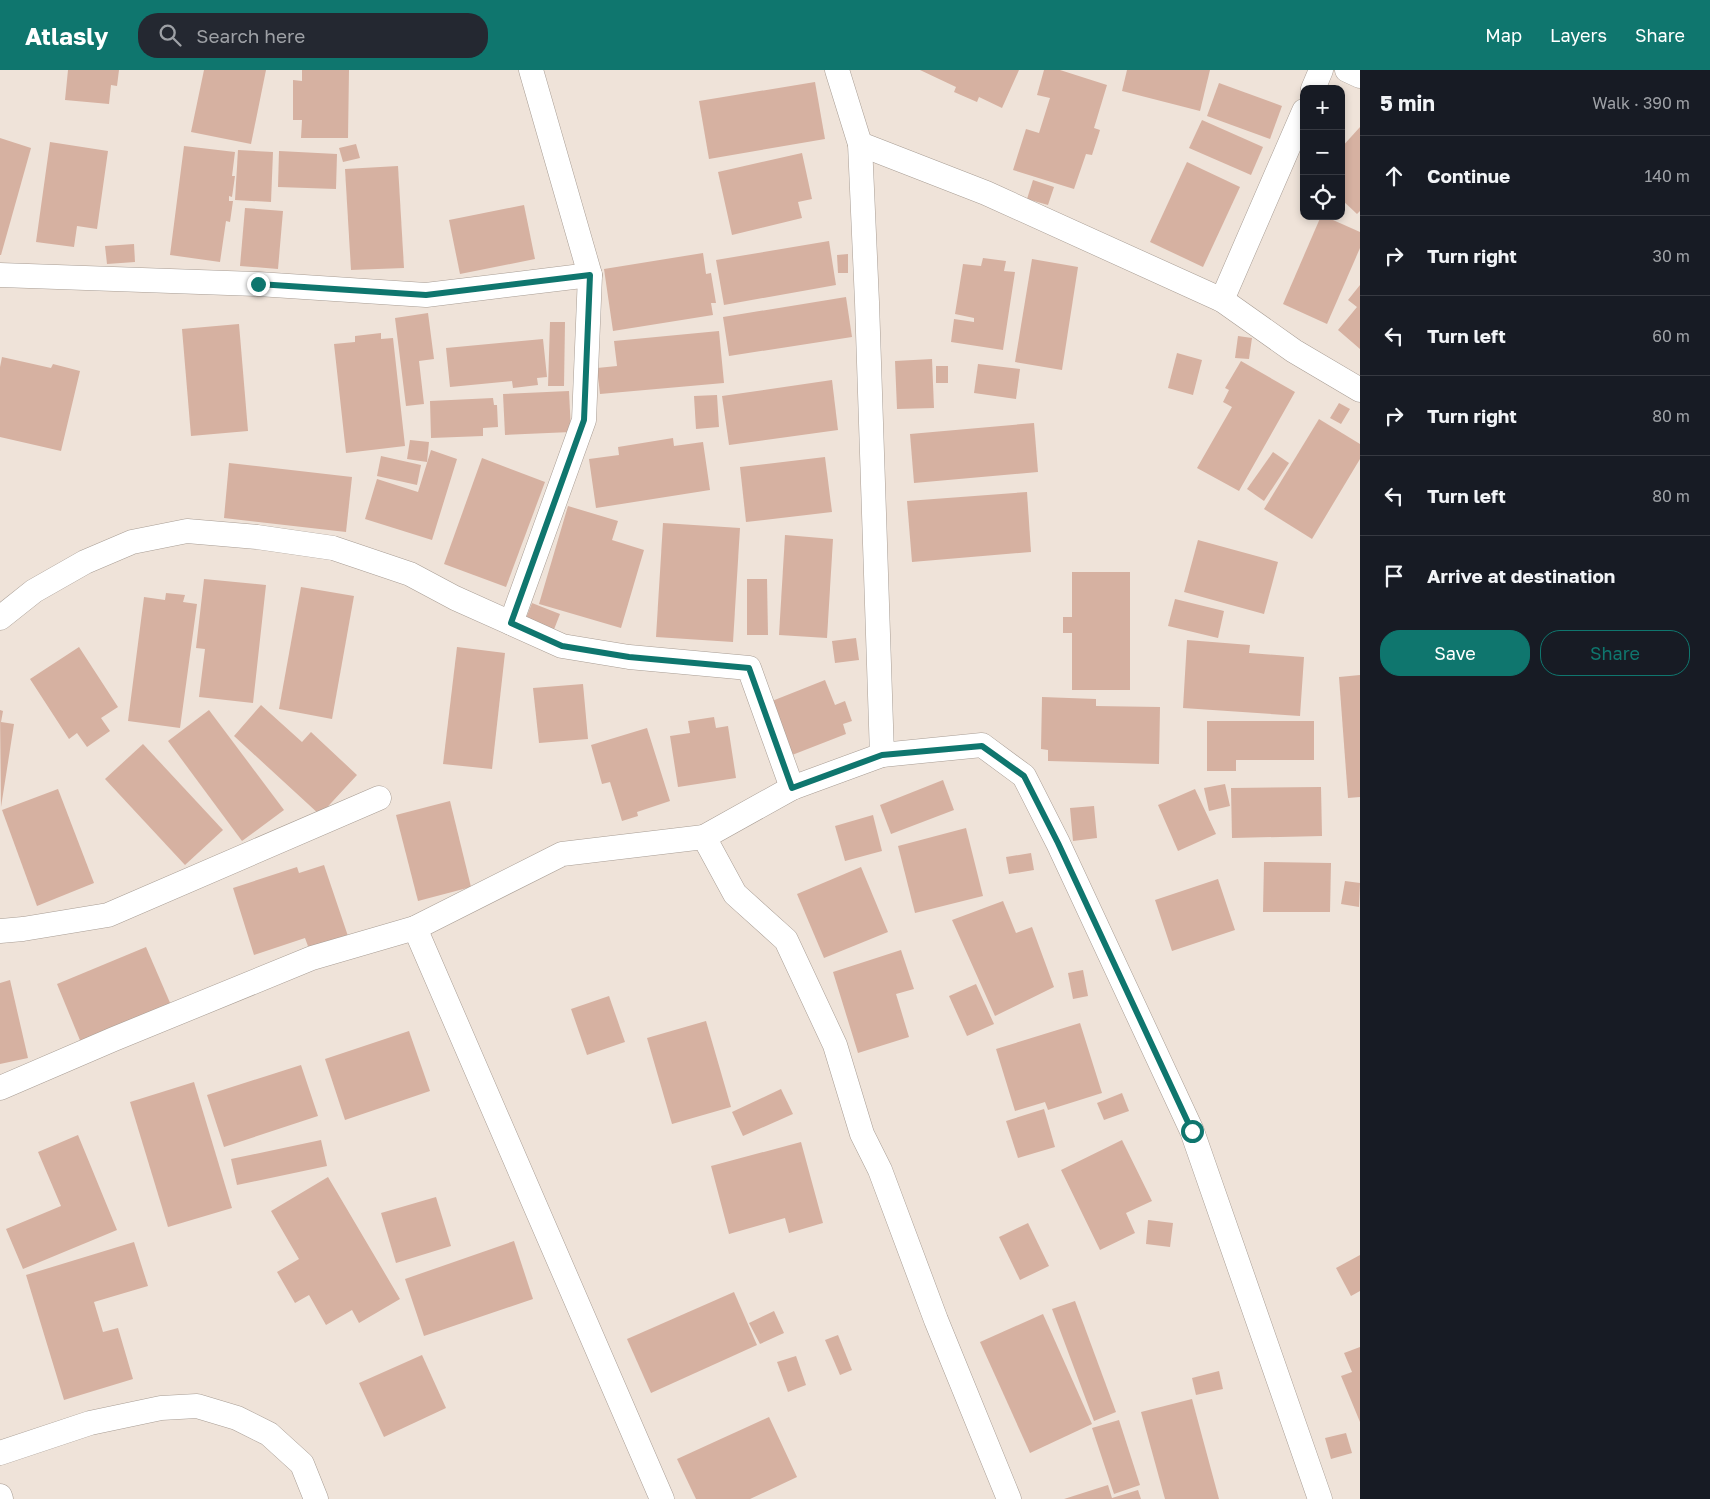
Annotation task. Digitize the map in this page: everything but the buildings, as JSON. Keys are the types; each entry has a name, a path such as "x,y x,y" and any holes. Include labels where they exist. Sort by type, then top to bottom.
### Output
{"street":[{"path":"511,623 584,420 590,275 531,70"},
{"path":"837,70 860,144 882,755"},
{"path":"1315,85 1322,70"},
{"path":"1347,70 1360,76"},
{"path":"1222,300 1300,120"},
{"path":"860,144 986,193 1222,300 1294,351 1360,390"},
{"path":"0,275 258,284 426,295 590,275"},
{"path":"0,618 34,591 85,562 132,542 187,531 258,537 333,548 410,574 455,598 562,646 629,657 749,668 792,788"},
{"path":"0,1088 312,958 415,928 562,854 704,836 792,788 882,755 982,746 1024,776 1058,843 1192,1131 1320,1499"},
{"path":"0,931 24,929 108,915 379,798"},
{"path":"704,836 736,894 786,940 835,1044 862,1134 880,1170 936,1320 1009,1499"},
{"path":"415,928 662,1499"},
{"path":"0,1453 90,1423 161,1408 197,1406 237,1418 269,1434 302,1464 316,1499"}],"route":[{"path":"258,284 426,295 590,275 584,420 511,623 562,646 629,657 749,668 792,788 882,755 982,746 1024,776 1058,843 1192,1131"}]}
